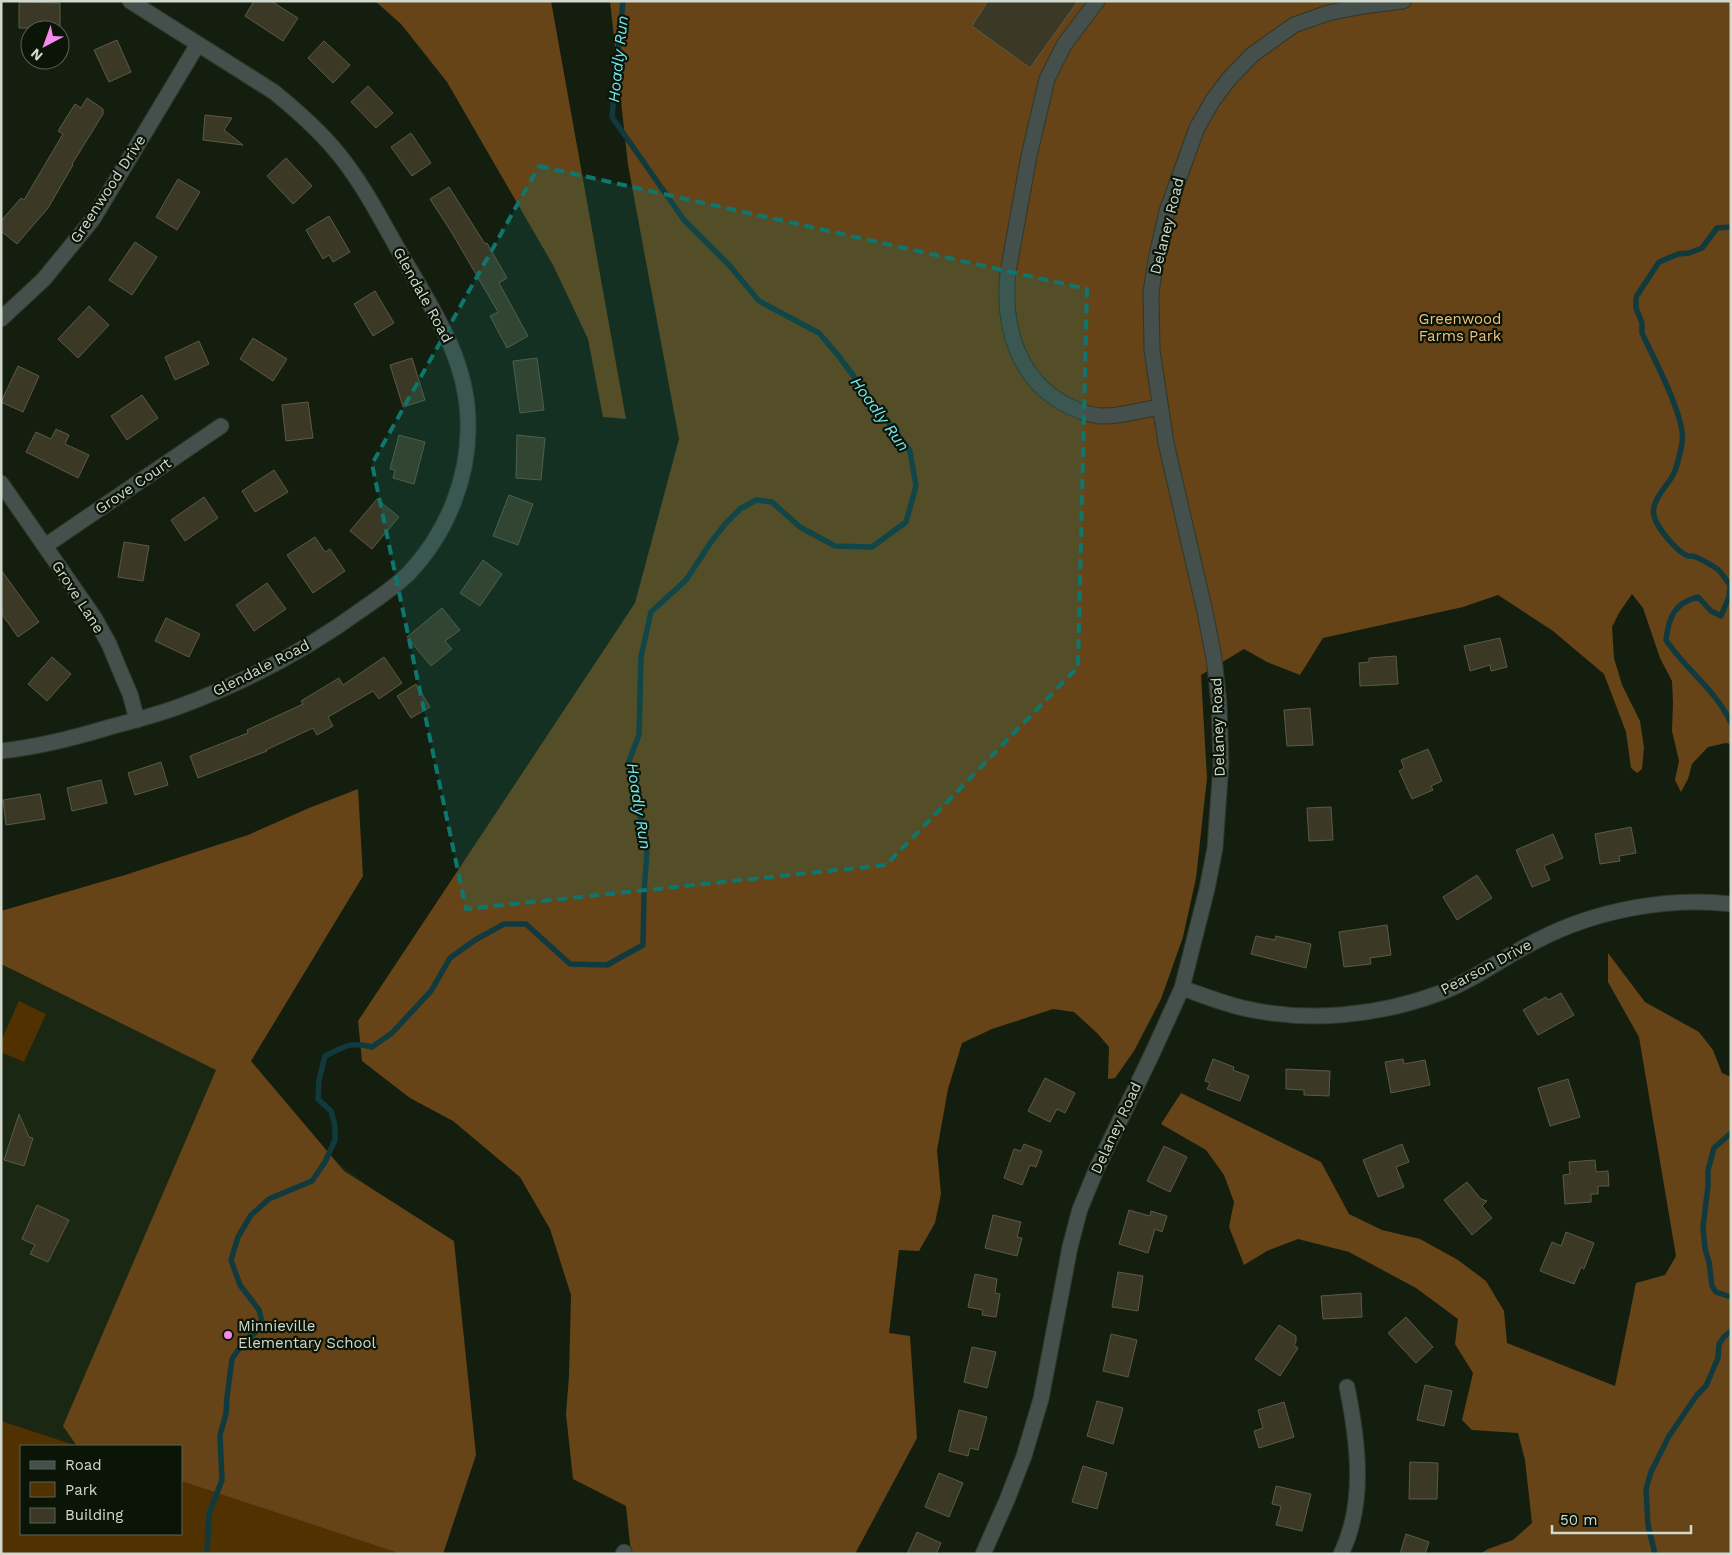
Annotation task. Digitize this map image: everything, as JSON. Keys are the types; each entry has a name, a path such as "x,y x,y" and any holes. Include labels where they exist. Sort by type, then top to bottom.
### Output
{"street":[{"name":"Glendale Road","path":"1,751 66,740 176,708 216,692 292,655 343,623 392,588 427,551 445,522 462,478 467,450 468,420 464,384 457,359 445,330 362,188 337,152 291,105 274,92 130,1"},
{"path":"1097,1 1064,45 1047,79 1008,272 1006,291 1008,318 1018,352 1032,377 1039,386 1062,403 1098,416 1160,407"},
{"name":"Delaney Road","path":"983,1554 1021,1465 1041,1399 1070,1247 1080,1210 1097,1168 1182,988 1208,889 1215,848 1221,764 1219,703 1214,658 1166,443 1152,350 1151,292 1157,255 1168,211 1197,128 1213,100 1229,78 1252,55 1294,25 1328,13 1403,1"},
{"name":"Greenwood Drive","path":"1,319 44,279 93,219 198,44"},
{"name":"Grove Court","path":"45,546 221,426"},
{"name":"Grove Lane","path":"1,483 94,617 109,644 130,694 137,720"},
{"name":"Pearson Drive","path":"1182,988 1214,1000 1244,1008 1280,1014 1326,1016 1362,1013 1405,1004 1440,992 1474,976 1539,939 1574,924 1611,913 1652,906 1694,903 1731,904"},
{"path":"1340,1554 1353,1519 1357,1491 1356,1452 1347,1387"}],"highlighted area":[{"path":"539,166 1087,289 1078,667 886,865 466,909 372,464"}],"shaded area":[{"name":"Minnieville Elementary School","path":"1,964 216,1069 450,1249 401,1554 182,1481 182,1445 75,1445 1,1421"}],"green space":[{"path":"375,1 551,1 626,419 603,417 588,339 553,265 447,82 401,24"},
{"name":"Greenwood Farms Park","path":"610,1 1731,1 1731,744 1726,743 1708,747 1692,764 1688,779 1681,792 1675,780 1679,761 1672,731 1672,681 1660,658 1643,608 1632,594 1612,627 1614,658 1622,685 1640,721 1644,748 1642,769 1637,773 1631,768 1626,732 1604,674 1553,631 1498,595 1463,607 1323,638 1300,675 1267,662 1244,649 1201,675 1207,778 1196,878 1183,937 1161,999 1134,1051 1115,1078 1108,1079 1109,1047 1074,1012 1053,1009 992,1029 962,1043 948,1089 937,1150 941,1194 935,1223 919,1251 899,1250 889,1333 910,1336 917,1438 855,1554 631,1554 626,1506 573,1479 566,1414 571,1295 550,1229 520,1177 453,1121 410,1098 362,1061 358,1021 635,603 679,439 628,165"},
{"name":"Minnieville Elementary School","path":"358,789 363,876 251,1061 344,1171 454,1241 476,1455 443,1554 401,1554 182,1481 182,1445 76,1445 63,1426 216,1070 1,964 1,911 125,875 248,835"},
{"path":"1608,953 1645,1002 1699,1032 1713,1050 1722,1073 1731,1077 1731,1554 1480,1554 1513,1540 1532,1523 1525,1460 1518,1433 1472,1430 1462,1420 1473,1373 1455,1344 1458,1319 1416,1288 1349,1252 1298,1239 1267,1251 1244,1265 1229,1227 1234,1202 1224,1175 1206,1150 1161,1124 1181,1093 1321,1162 1349,1214 1382,1230 1420,1239 1458,1260 1486,1281 1504,1311 1507,1343 1615,1386 1636,1283 1665,1275 1676,1256 1639,1037 1608,982"},
{"path":"19,1001 46,1014 24,1062 1,1052 1,1041"},
{"path":"1,1421 75,1445 20,1445 20,1535 182,1535 182,1481 401,1554 1,1554"}],"building":[{"path":"254,1 271,1 298,18 283,41 245,16"},
{"path":"988,1 1078,1 1030,68 972,26"},
{"path":"19,2 60,3 60,20 20,20 19,28"},
{"path":"117,40 131,72 109,82 94,50"},
{"path":"324,41 350,65 333,83 308,58"},
{"path":"368,86 393,113 376,128 351,102"},
{"path":"87,98 103,109 103,114 72,164 48,208 17,244 1,231 1,221 21,198 24,200 63,134 58,131 75,104 81,108"},
{"path":"205,115 232,118 224,130 243,145 203,140"},
{"path":"411,133 431,163 412,176 391,147"},
{"path":"286,158 312,186 293,204 267,176"},
{"path":"178,179 200,192 177,230 156,217"},
{"path":"449,187 485,244 487,243 507,278 499,283 528,336 507,348 490,316 498,312 430,199"},
{"path":"329,216 350,252 333,262 329,255 323,259 306,230"},
{"path":"135,242 157,257 132,295 109,280"},
{"path":"375,291 394,323 373,336 354,304"},
{"path":"89,306 109,325 78,358 58,339"},
{"path":"253,338 287,359 273,381 240,359"},
{"path":"199,341 209,364 175,380 165,357"},
{"path":"412,358 425,400 403,407 390,365"},
{"path":"537,358 544,410 520,413 513,361"},
{"path":"18,366 39,376 23,412 1,402"},
{"path":"142,395 158,418 127,440 111,416"},
{"path":"308,402 313,438 286,441 282,405"},
{"path":"56,429 69,435 65,444 89,455 78,478 26,452 36,432 51,439"},
{"path":"399,435 425,442 414,484 393,478 395,470 390,469"},
{"path":"517,435 545,438 541,480 516,478"},
{"path":"274,470 288,492 255,512 242,491"},
{"path":"509,495 533,504 518,545 493,536"},
{"path":"204,497 218,518 185,541 171,520"},
{"path":"377,499 399,517 372,549 350,531"},
{"path":"315,537 325,552 330,549 345,571 313,593 287,555"},
{"path":"124,542 149,546 143,581 118,577"},
{"path":"483,560 502,574 480,606 460,593"},
{"path":"1,570 39,622 18,637 1,613"},
{"path":"267,583 286,609 254,631 236,605"},
{"path":"442,608 460,630 445,641 452,649 431,666 407,637"},
{"path":"166,618 200,634 189,657 155,641"},
{"path":"1500,638 1507,667 1491,671 1490,665 1470,671 1464,646"},
{"path":"1396,656 1398,684 1360,686 1359,663 1369,662 1369,658"},
{"path":"52,657 71,674 47,701 28,684"},
{"path":"384,657 402,683 379,699 373,691 328,717 333,726 317,735 313,728 267,751 198,778 190,756 248,733 247,730 303,704 301,701 339,678 343,685"},
{"path":"416,684 430,707 411,718 397,696"},
{"path":"1310,708 1313,745 1287,746 1284,710"},
{"path":"1428,749 1442,781 1431,786 1433,790 1412,799 1399,771 1404,768 1401,760"},
{"path":"161,762 168,785 135,795 128,773"},
{"path":"101,780 107,803 72,811 67,788"},
{"path":"40,794 45,819 6,825 3,800"},
{"path":"1331,807 1333,840 1309,841 1307,808"},
{"path":"1631,827 1636,853 1619,856 1620,861 1600,864 1595,834"},
{"path":"1553,834 1563,858 1544,866 1550,880 1532,887 1516,850"},
{"path":"1477,875 1492,898 1457,920 1443,897"},
{"path":"1387,925 1391,955 1370,958 1371,964 1344,967 1339,932"},
{"path":"1256,936 1275,940 1276,936 1311,944 1306,968 1251,954"},
{"path":"1561,993 1574,1015 1538,1035 1523,1010 1546,997 1548,1000"},
{"path":"1213,1059 1234,1067 1233,1070 1249,1076 1240,1101 1207,1089 1210,1083 1205,1081"},
{"path":"1403,1059 1404,1064 1425,1060 1430,1085 1391,1093 1385,1062"},
{"path":"1286,1069 1330,1071 1329,1096 1304,1095 1304,1090 1286,1089"},
{"path":"1045,1078 1075,1093 1065,1113 1057,1109 1050,1122 1028,1111"},
{"path":"1568,1079 1580,1117 1550,1126 1538,1088"},
{"path":"19,1114 29,1137 33,1138 24,1166 4,1160"},
{"path":"1024,1144 1042,1151 1036,1167 1030,1165 1022,1185 1004,1178 1014,1149 1021,1151"},
{"path":"1402,1144 1409,1162 1396,1167 1404,1187 1378,1197 1363,1160"},
{"path":"1164,1146 1187,1157 1170,1192 1147,1181"},
{"path":"1595,1160 1596,1172 1608,1171 1609,1186 1598,1186 1598,1194 1591,1194 1591,1202 1565,1204 1563,1175 1570,1174 1569,1162"},
{"path":"1467,1182 1481,1199 1487,1201 1482,1206 1492,1218 1472,1235 1444,1200"},
{"path":"37,1205 69,1220 48,1262 30,1254 35,1245 22,1239"},
{"path":"1129,1210 1150,1216 1151,1211 1167,1216 1162,1232 1155,1229 1148,1253 1119,1244"},
{"path":"993,1215 1021,1222 1017,1237 1022,1238 1017,1256 985,1248"},
{"path":"1566,1232 1594,1243 1584,1269 1581,1267 1574,1284 1540,1271 1552,1242 1561,1246"},
{"path":"1118,1272 1143,1276 1138,1311 1112,1307"},
{"path":"975,1274 997,1279 995,1293 1000,1294 996,1317 982,1315 983,1310 968,1307"},
{"path":"1361,1293 1362,1317 1323,1319 1321,1296"},
{"path":"1406,1317 1433,1347 1416,1363 1388,1333"},
{"path":"1279,1325 1296,1336 1294,1345 1298,1348 1280,1376 1255,1359"},
{"path":"1111,1334 1137,1340 1128,1377 1103,1371"},
{"path":"972,1347 996,1352 987,1388 964,1382"},
{"path":"1425,1385 1452,1391 1444,1426 1417,1420"},
{"path":"1097,1401 1123,1408 1113,1444 1087,1436"},
{"path":"1284,1402 1294,1437 1259,1448 1254,1431 1263,1428 1258,1410"},
{"path":"959,1410 987,1417 978,1450 970,1448 968,1456 949,1451"},
{"path":"1410,1462 1438,1463 1437,1499 1409,1499"},
{"path":"1083,1466 1107,1473 1097,1509 1072,1502"},
{"path":"939,1473 963,1483 949,1517 925,1507"},
{"path":"1276,1486 1311,1494 1302,1531 1276,1525 1281,1506 1272,1504"},
{"path":"917,1532 941,1543 936,1554 907,1554"},
{"path":"1406,1534 1429,1542 1425,1554 1400,1554"}],"waterway":[{"name":"Hoadly Run","path":"207,1554 209,1514 222,1480 220,1435 226,1414 232,1359 243,1343 255,1333 262,1322 259,1310 240,1285 231,1260 238,1237 251,1215 269,1199 312,1181 325,1162 335,1140 335,1126 331,1111 318,1099 319,1080 325,1056 352,1045 372,1047 392,1033 431,991 450,958 475,940 504,924 526,924 570,964 607,965 643,945 647,852 629,761 639,735 641,657 651,612 686,580 726,523 740,509 756,500 772,502 800,527 835,546 872,547 906,522 916,486 910,451 837,354 819,333 759,301 729,265 684,220 612,117 623,1"},
{"path":"1731,227 1717,228 1702,248 1689,253 1678,254 1659,262 1636,297 1636,308 1642,323 1642,333 1668,388 1682,433 1679,458 1675,470 1672,478 1657,499 1654,516 1663,533 1678,550 1716,568 1730,585 1729,597 1721,616 1711,611 1698,597 1683,603 1671,618 1666,640 1717,700 1731,723"},
{"path":"1731,1133 1714,1148 1708,1170 1703,1227 1712,1286 1716,1292 1731,1297"},
{"path":"1655,1554 1648,1525 1646,1489 1651,1472 1669,1436 1697,1395 1706,1386 1718,1358 1719,1344 1731,1331"}],"place":[{"name":"Minnieville Elementary School","path":"228,1335"}]}
